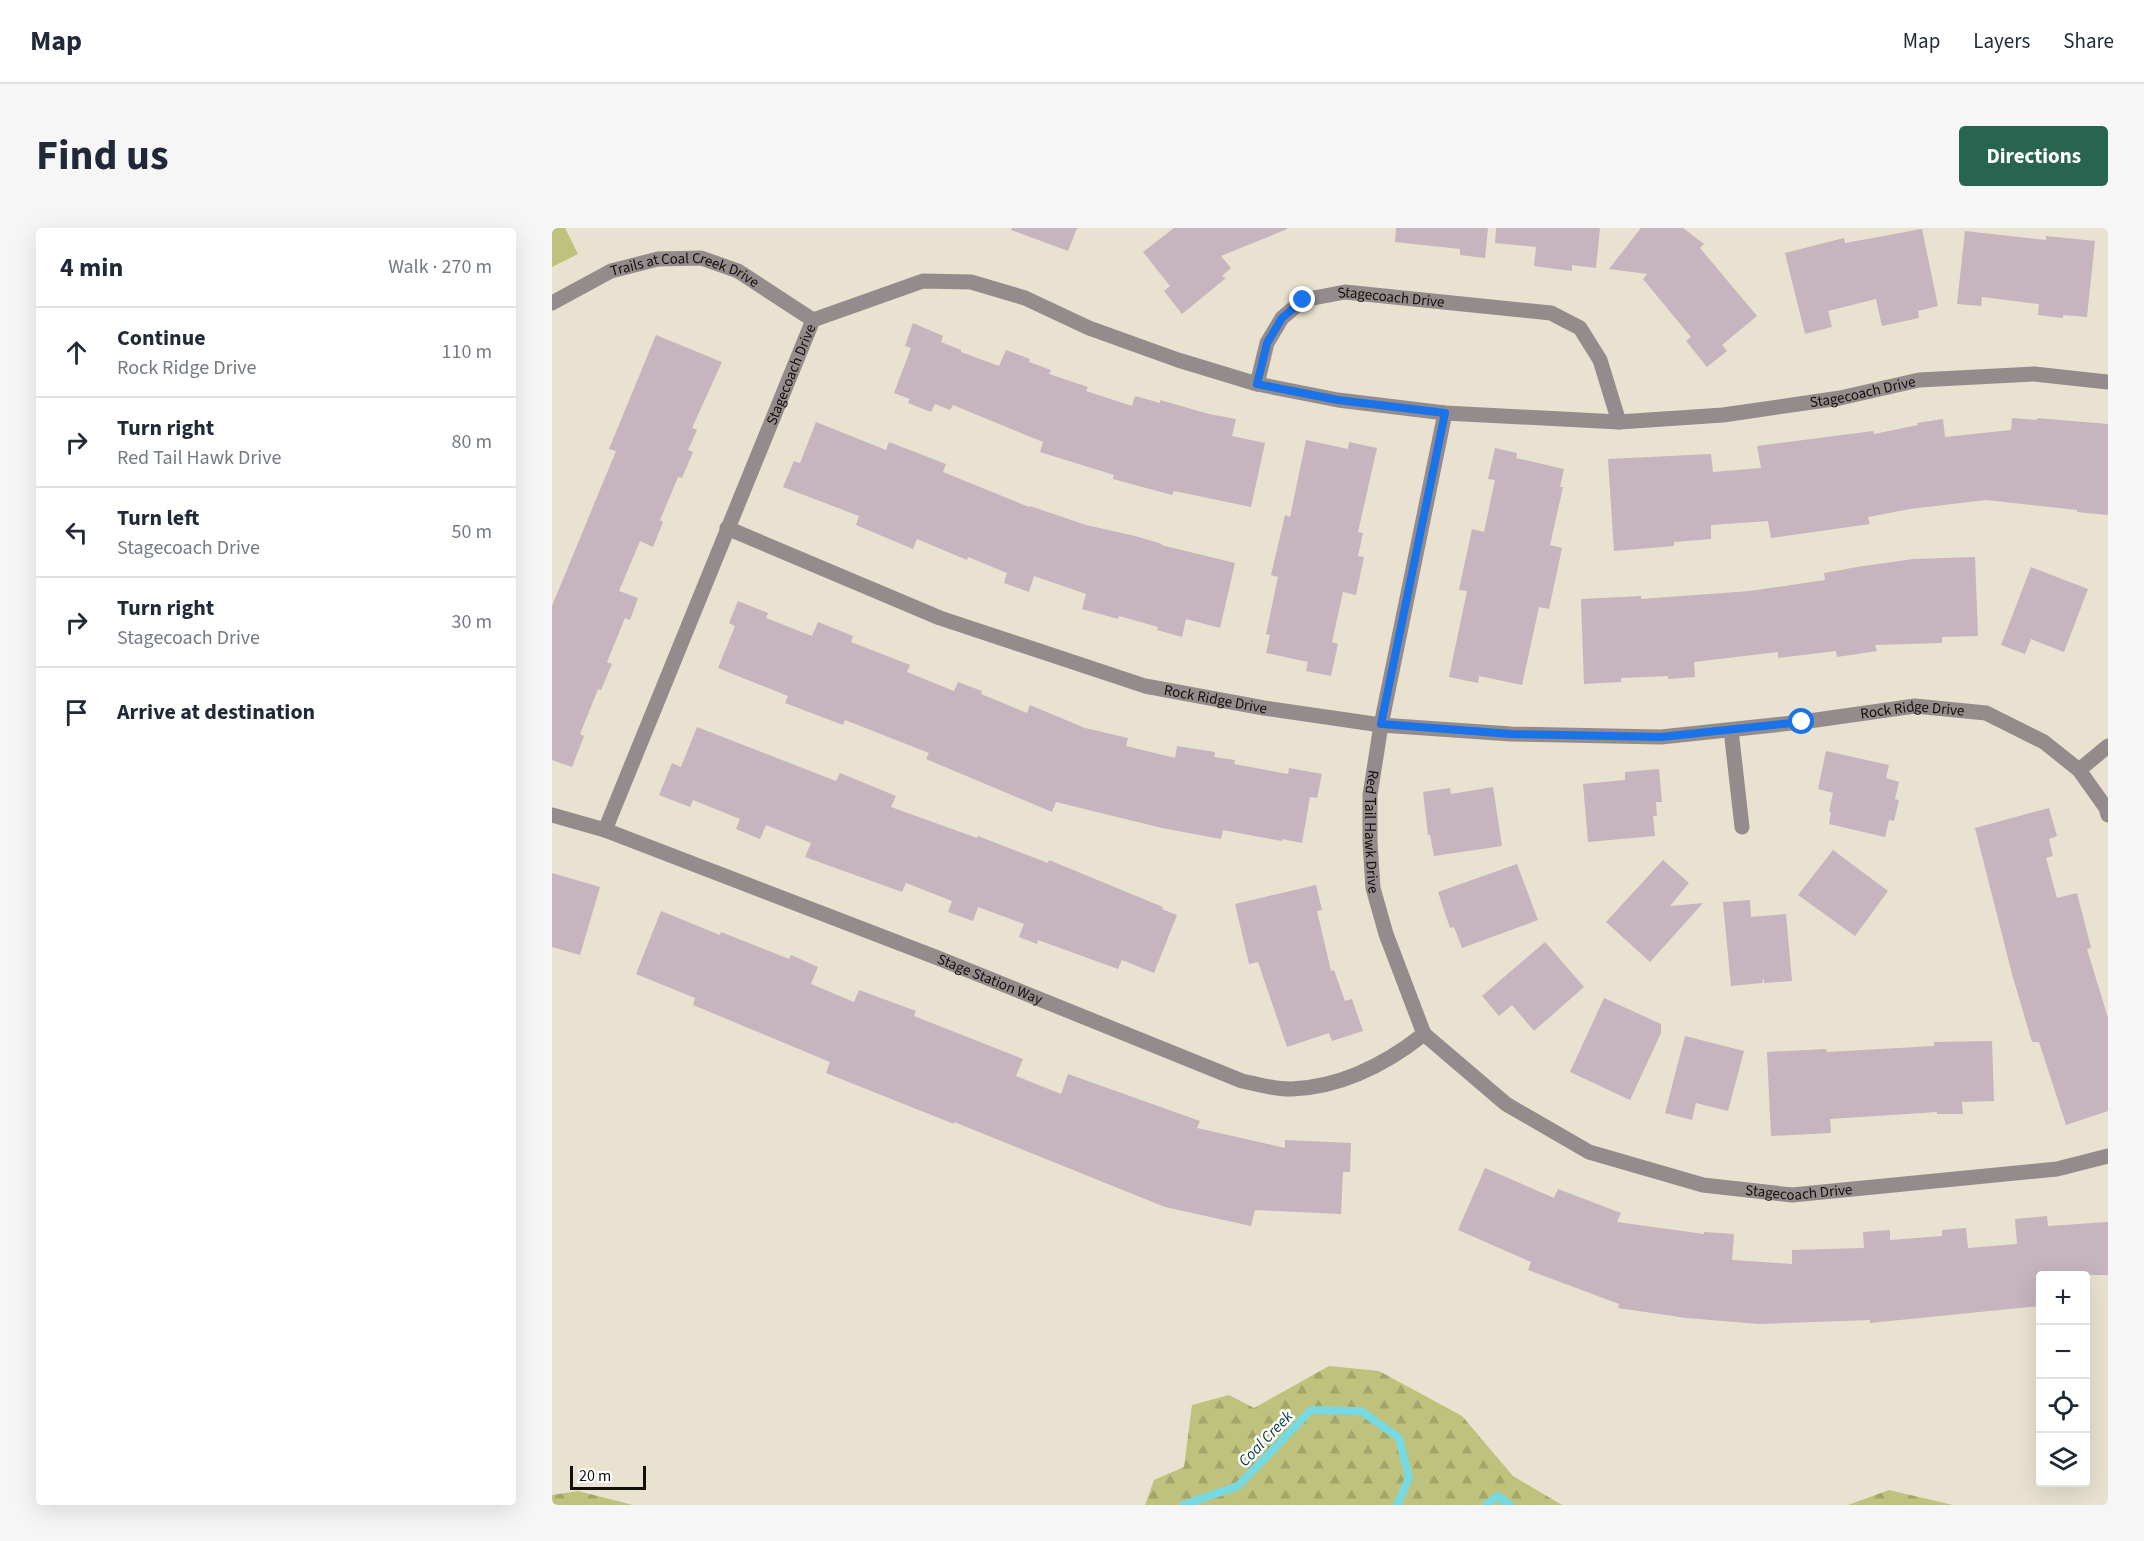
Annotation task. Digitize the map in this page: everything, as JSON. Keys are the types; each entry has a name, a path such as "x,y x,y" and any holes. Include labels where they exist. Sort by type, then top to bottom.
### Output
{"street":[{"name":"Trails at Coal Creek Drive","path":"552,303 611,271 658,259 701,258 738,271 813,320"},
{"name":"Stagecoach Drive","path":"605,830 813,320 923,281 971,282 1025,298 1089,328 1178,360 1257,384 1338,400 1445,413 1619,422 1724,415 1840,398 1919,380 2034,374 2108,382"},
{"name":"Stagecoach Drive","path":"1257,384 1267,343 1282,318 1303,300 1345,292 1551,313 1580,328 1600,360 1619,422"},
{"name":"Red Tail Hawk Drive","path":"1445,413 1381,724 1370,795 1373,888 1386,934 1424,1034 1506,1104"},
{"name":"Rock Ridge Drive","path":"727,528 940,618 1145,686 1264,708 1381,724 1511,734 1661,737 1802,722 1915,706 1986,713 2044,742 2079,770 2108,814"},
{"path":"1731,730 1742,827"},
{"path":"2079,770 2108,746"},
{"name":"Stage Station Way","path":"552,815 605,830 938,958 1242,1081 1290,1089 1332,1084 1377,1066 1407,1048 1424,1034"},
{"name":"Stagecoach Drive","path":"1506,1104 1589,1152 1703,1185 1792,1195 2057,1170 2108,1156"}],"green space":[{"path":"552,228 565,228 578,254 552,267"},
{"path":"1329,1366 1379,1371 1462,1416 1513,1476 1562,1505 1145,1505 1154,1480 1184,1467 1192,1405 1229,1395 1254,1408"},
{"path":"1889,1490 1953,1505 1848,1505"},
{"path":"578,1491 633,1505 552,1505 552,1495"}],"building":[{"path":"1012,228 1077,228 1068,251 1011,230"},
{"path":"1174,228 1287,229 1221,256 1231,268 1222,276 1226,278 1182,314 1164,291 1170,286 1143,252"},
{"path":"1396,228 1488,228 1485,258 1460,255 1460,249 1395,242"},
{"path":"1496,228 1600,228 1596,268 1572,265 1572,271 1534,266 1536,247 1495,243"},
{"path":"1641,228 1683,228 1704,244 1700,248 1757,316 1722,345 1727,351 1707,367 1686,341 1691,337 1643,279 1647,274 1609,269"},
{"path":"1922,229 1938,306 1918,311 1919,318 1882,326 1876,299 1828,311 1832,327 1805,334 1785,253 1844,238 1845,243"},
{"path":"1965,231 2046,240 2046,236 2095,241 2087,317 2063,315 2063,318 2038,315 2039,304 1982,297 1981,306 1957,304"},
{"path":"913,323 943,336 941,342 961,352 999,366 1006,350 1051,370 1049,374 1088,387 1086,391 1132,406 1135,396 1236,419 1232,436 1265,443 1251,507 1174,491 1172,495 1113,479 1114,475 1040,452 1043,442 953,405 950,410 935,404 931,412 908,403 910,399 894,393 911,348 905,346"},
{"path":"656,335 722,362 692,428 697,430 688,450 693,452 682,478 678,477 660,520 663,522 653,547 640,541 619,591 638,598 630,620 625,618 607,662 612,664 601,690 598,689 580,734 584,736 572,767 552,760 552,606 616,451 609,449"},
{"path":"2012,418 2108,424 2108,515 1986,500 1910,509 1868,517 1870,524 1771,538 1768,521 1711,525 1711,539 1674,542 1674,546 1614,551 1608,459 1711,454 1713,472 1761,468 1757,446 1873,431 1874,434 1943,419 1945,437 2011,430"},
{"path":"816,422 886,450 889,442 946,464 943,472 1029,507 1086,525 1235,563 1220,628 1186,619 1182,637 1157,630 1158,627 1119,616 1118,619 1082,609 1086,594 1034,576 1029,592 1004,583 1007,573 968,557 967,560 917,539 913,549 856,525 859,516 783,487 794,461 800,463"},
{"path":"1306,440 1348,449 1349,442 1377,448 1358,532 1363,533 1358,556 1364,557 1356,595 1343,592 1332,642 1338,644 1331,676 1306,671 1308,662 1266,653 1270,635 1266,634 1278,577 1271,575 1285,515 1290,517"},
{"path":"1495,448 1517,453 1516,458 1564,469 1560,487 1563,487 1550,545 1562,548 1549,609 1539,607 1522,685 1479,676 1478,683 1449,677 1467,591 1459,590 1472,529 1484,532 1495,480 1488,479"},
{"path":"1975,557 1978,636 1942,637 1942,643 1875,645 1877,651 1837,657 1836,651 1778,658 1778,652 1694,662 1695,677 1621,678 1621,682 1584,684 1581,599 1641,596 1641,599 1750,591 1825,580 1824,573 1857,567 1913,559"},
{"path":"2031,567 2088,589 2064,652 2031,639 2025,654 2001,645"},
{"path":"738,601 768,613 766,618 812,636 818,622 853,636 851,642 910,665 907,672 954,691 958,682 1027,713 1030,705 1085,728 1128,738 1126,746 1175,758 1177,746 1215,752 1214,757 1235,760 1234,764 1288,774 1289,768 1322,774 1317,798 1310,797 1302,843 1223,830 1221,839 1162,828 1056,802 1052,812 926,759 929,753 845,720 843,725 785,703 788,696 718,668 735,626 729,623"},
{"path":"697,727 836,781 840,773 896,796 891,807 977,838 978,836 1048,863 1049,860 1163,907 1162,909 1177,915 1154,973 1122,960 1118,969 1038,940 1037,944 1019,937 1024,924 978,907 973,921 948,912 952,901 906,883 902,892 805,857 811,843 766,825 760,839 736,829 740,819 693,800 690,807 659,795 672,763 681,767"},
{"path":"1826,751 1889,765 1886,778 1899,782 1895,799 1899,800 1894,821 1889,820 1885,837 1829,824 1833,793 1818,789"},
{"path":"1659,769 1662,802 1656,802 1657,816 1653,816 1655,836 1588,842 1583,784 1625,780 1625,772"},
{"path":"1493,787 1502,846 1434,856 1430,835 1428,835 1423,792 1450,788 1451,794"},
{"path":"2049,808 2057,836 2049,839 2053,856 2046,858 2057,898 2077,893 2091,948 2087,949 2108,1018 2108,1111 2066,1125 2039,1042 2032,1042 2012,974 1975,828"},
{"path":"1833,850 1888,891 1855,936 1798,895"},
{"path":"1663,860 1689,883 1670,906 1703,903 1650,962 1606,922"},
{"path":"1517,864 1538,920 1462,948 1454,927 1450,928 1438,892"},
{"path":"552,873 600,887 580,955 552,947"},
{"path":"1316,885 1322,910 1317,911 1331,971 1334,970 1345,1001 1352,999 1363,1031 1332,1041 1329,1033 1287,1047 1258,962 1249,964 1235,904"},
{"path":"1750,900 1751,917 1786,914 1792,981 1764,983 1764,978 1762,983 1731,986 1723,902"},
{"path":"661,911 720,935 721,932 789,959 791,955 818,967 811,984 854,1002 859,990 916,1011 914,1016 1023,1059 1016,1076 1061,1094 1068,1074 1200,1121 1197,1128 1285,1148 1285,1140 1351,1143 1350,1172 1343,1172 1341,1214 1255,1210 1251,1226 1165,1207 826,1073 830,1062 693,1005 695,998 636,974"},
{"path":"1545,942 1584,987 1534,1031 1512,1005 1499,1016 1482,996"},
{"path":"1604,998 1661,1024 1661,1033 1630,1100 1570,1072"},
{"path":"1685,1036 1744,1051 1728,1111 1696,1103 1692,1120 1665,1113"},
{"path":"1992,1041 1994,1101 1962,1102 1963,1114 1937,1114 1937,1112 1830,1119 1831,1133 1771,1136 1767,1052 1826,1049 1827,1052 1934,1046 1934,1042"},
{"path":"1485,1168 1554,1198 1558,1189 1621,1213 1617,1222 1704,1234 1704,1232 1734,1234 1732,1260 1792,1264 1792,1250 1864,1248 1863,1232 1890,1230 1890,1240 1942,1236 1942,1230 1966,1228 1968,1248 2017,1244 2015,1219 2047,1216 2048,1226 2108,1222 2108,1275 2090,1275 2090,1271 2036,1271 2036,1306 1870,1323 1870,1320 1759,1324 1686,1318 1618,1308 1619,1304 1528,1270 1531,1262 1458,1230"}],"waterway":[{"name":"Coal Creek","path":"1183,1505 1238,1486 1311,1410 1361,1411 1399,1438 1409,1478 1397,1505"},
{"name":"Coal Creek","path":"1486,1505 1498,1496 1510,1505"}],"route":[{"path":"1303,300 1282,318 1267,343 1257,384 1338,400 1445,413 1381,724 1511,734 1661,737 1802,722"}]}
